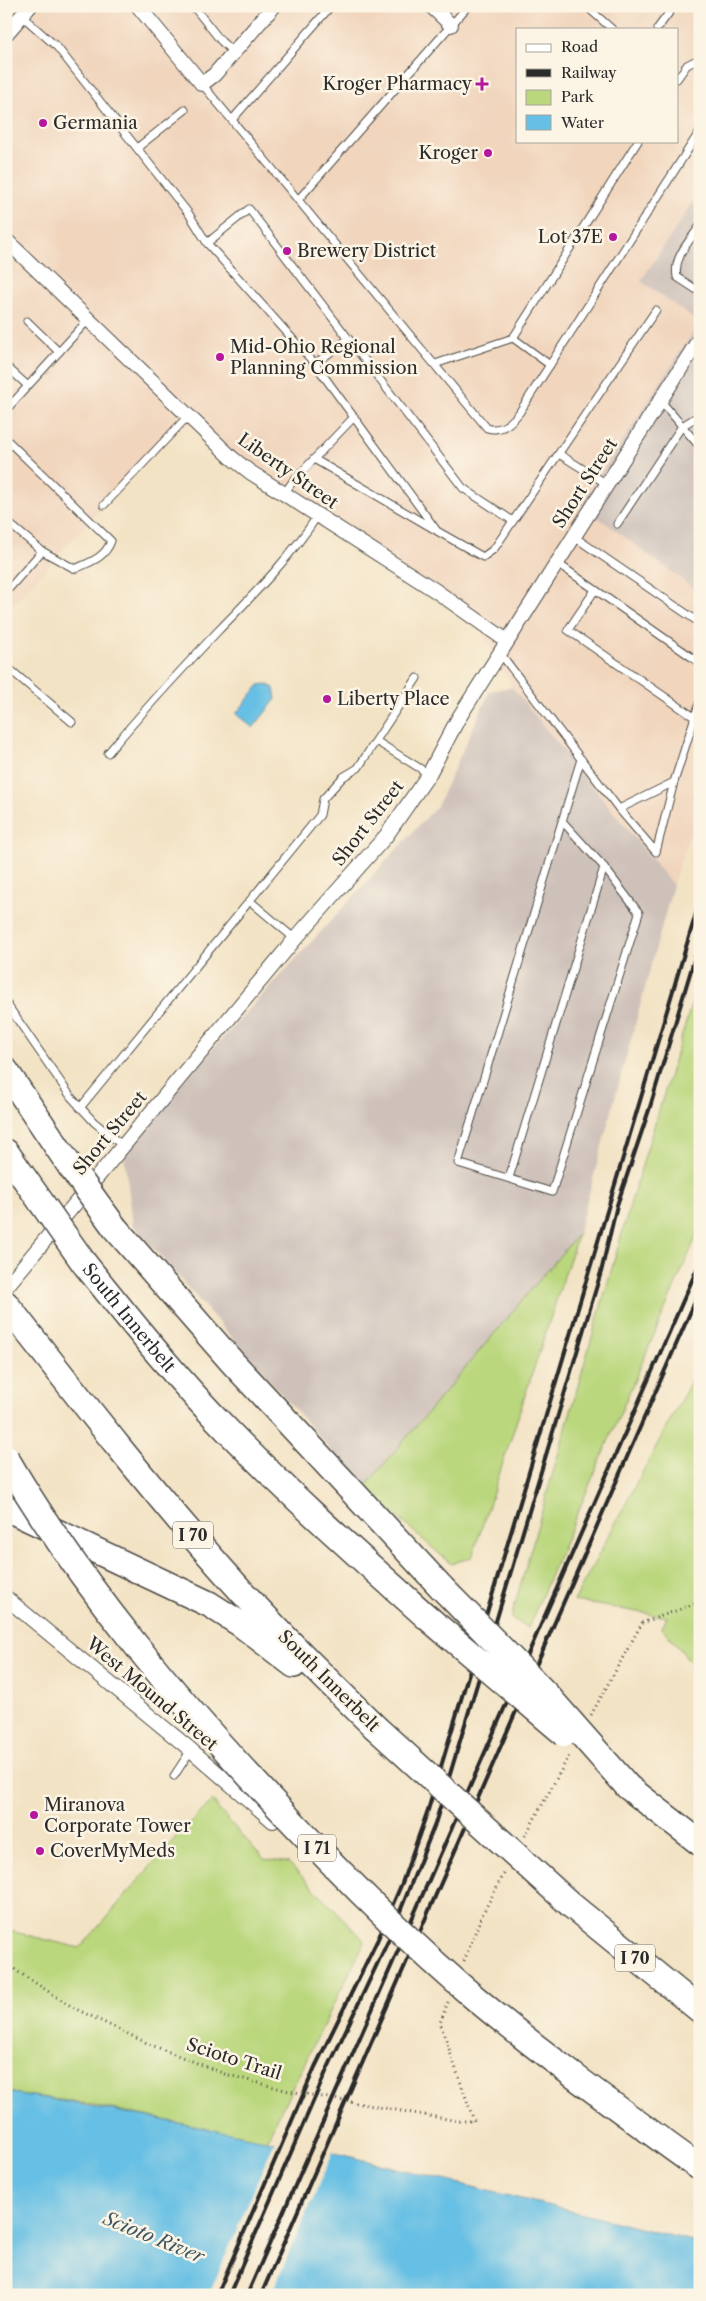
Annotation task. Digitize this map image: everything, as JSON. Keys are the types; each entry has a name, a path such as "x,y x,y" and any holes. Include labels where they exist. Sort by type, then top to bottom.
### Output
{"highway":[{"path":"6,1071 70,1166 115,1228 158,1280 442,1588 546,1694 628,1787"},
{"name":"South Innerbelt","path":"6,1152 84,1263 152,1348 226,1429 307,1509 428,1618 628,1787 700,1843"},
{"name":"South Innerbelt","path":"6,1304 111,1438 234,1582 299,1652 375,1727 571,1905 700,2010"},
{"name":"I 71","path":"6,1458 70,1556 114,1618 217,1743 326,1858 399,1930 476,1998 591,2089 700,2168"},
{"path":"6,1508 209,1604 242,1625 375,1727"}],"street":[{"path":"138,6 202,84 234,53 274,6"},
{"path":"431,6 451,25"},
{"path":"6,34 26,11"},
{"name":"Liberty Street","path":"6,240 232,458 284,494 436,591 503,647"},
{"name":"Short Street","path":"6,1288 295,939 386,836 429,774 458,719 700,338"},
{"name":"West Mound Street","path":"6,1598 273,1821"}],"lane":[{"path":"194,6 221,41 234,53"},
{"path":"232,120 331,6"},
{"path":"298,200 468,6"},
{"path":"586,6 611,28"},
{"path":"658,28 674,6"},
{"path":"26,11 138,148 189,214 207,243 315,364 437,531"},
{"path":"678,78 687,64 695,61 700,64"},
{"path":"202,84 436,364 487,428 495,430 509,425 700,131"},
{"path":"138,148 185,110"},
{"path":"436,364 513,338 637,142"},
{"path":"207,243 249,209 463,488 513,521"},
{"path":"700,226 678,259 675,267 677,277 700,292"},
{"path":"314,459 483,557 494,549 656,310"},
{"path":"6,410 89,319"},
{"path":"27,321 59,352"},
{"path":"513,338 550,364"},
{"path":"315,364 348,339"},
{"path":"6,366 28,386"},
{"path":"660,400 700,447"},
{"path":"617,524 682,426 700,415"},
{"path":"104,505 188,416"},
{"path":"284,494 354,417"},
{"path":"6,438 111,542 108,550 101,556 75,569 42,551 6,521"},
{"path":"559,454 606,484"},
{"path":"108,752 171,680 279,567 306,534 318,515"},
{"path":"573,536 700,623"},
{"path":"6,592 42,551"},
{"path":"556,562 700,663"},
{"path":"595,590 568,630 694,718"},
{"path":"503,647 581,759 619,809 656,852 674,782 700,701"},
{"path":"6,666 72,722"},
{"path":"80,1108 320,815 323,799 343,777 358,768 418,678"},
{"path":"376,741 429,774"},
{"path":"563,822 604,867 639,913 552,1192 458,1163 581,759"},
{"path":"619,809 674,782"},
{"path":"509,1178 604,867"},
{"path":"250,901 295,939"},
{"path":"6,1003 58,1082 80,1108 123,1146"},
{"path":"174,1776 190,1750"}],"path":[{"name":"Scioto Trail","path":"6,1964 74,2008 149,2044 225,2074 289,2091 458,2121 474,2121"}],"shaded area":[{"path":"6,6 700,6 700,191 641,281 700,322 581,505 700,593 700,803 673,885 512,687 473,616 181,419 6,613"},
{"path":"700,191 700,593 581,505 699,323 641,281"},
{"path":"512,687 673,885 578,1234 364,1488 133,1225 123,1146 437,806 490,691"}],"green space":[{"path":"700,976 700,1228 528,1628 511,1618 633,1195"},
{"path":"578,1234 472,1557 451,1564 364,1488"},
{"path":"700,1361 700,1673 662,1628 667,1617 574,1601"},
{"path":"213,1800 218,1809 264,1859 289,1863 365,1941 266,2141 88,2104 6,2092 6,1930 80,1948 175,1838"}],"water":[{"path":"266,684 274,688 276,699 253,728 236,714 259,685"},
{"name":"Scioto River","path":"6,2092 87,2105 327,2151 700,2243 700,2295 6,2295"}],"pier":[{"path":"275,2140 334,2150 271,2295 209,2295"}],"railway":[{"path":"217,2295 315,2067 377,1941 402,1883 428,1810 700,900"},
{"path":"229,2295 326,2072 389,1939 435,1824 601,1272 617,1205 650,1107 700,940"},
{"path":"247,2295 700,1262"},
{"path":"261,2295 700,1290"}],"place":[{"name":"Kroger Pharmacy","path":"482,84"},
{"name":"Germania","path":"43,123"},
{"name":"Kroger","path":"488,153"},
{"name":"Lot 37E","path":"613,237"},
{"name":"Brewery District","path":"287,251"},
{"name":"Mid-Ohio Regional Planning Commission","path":"220,357"},
{"name":"Liberty Place","path":"327,699"},
{"name":"Miranova Corporate Tower","path":"34,1815"},
{"name":"CoverMyMeds","path":"40,1851"}]}
